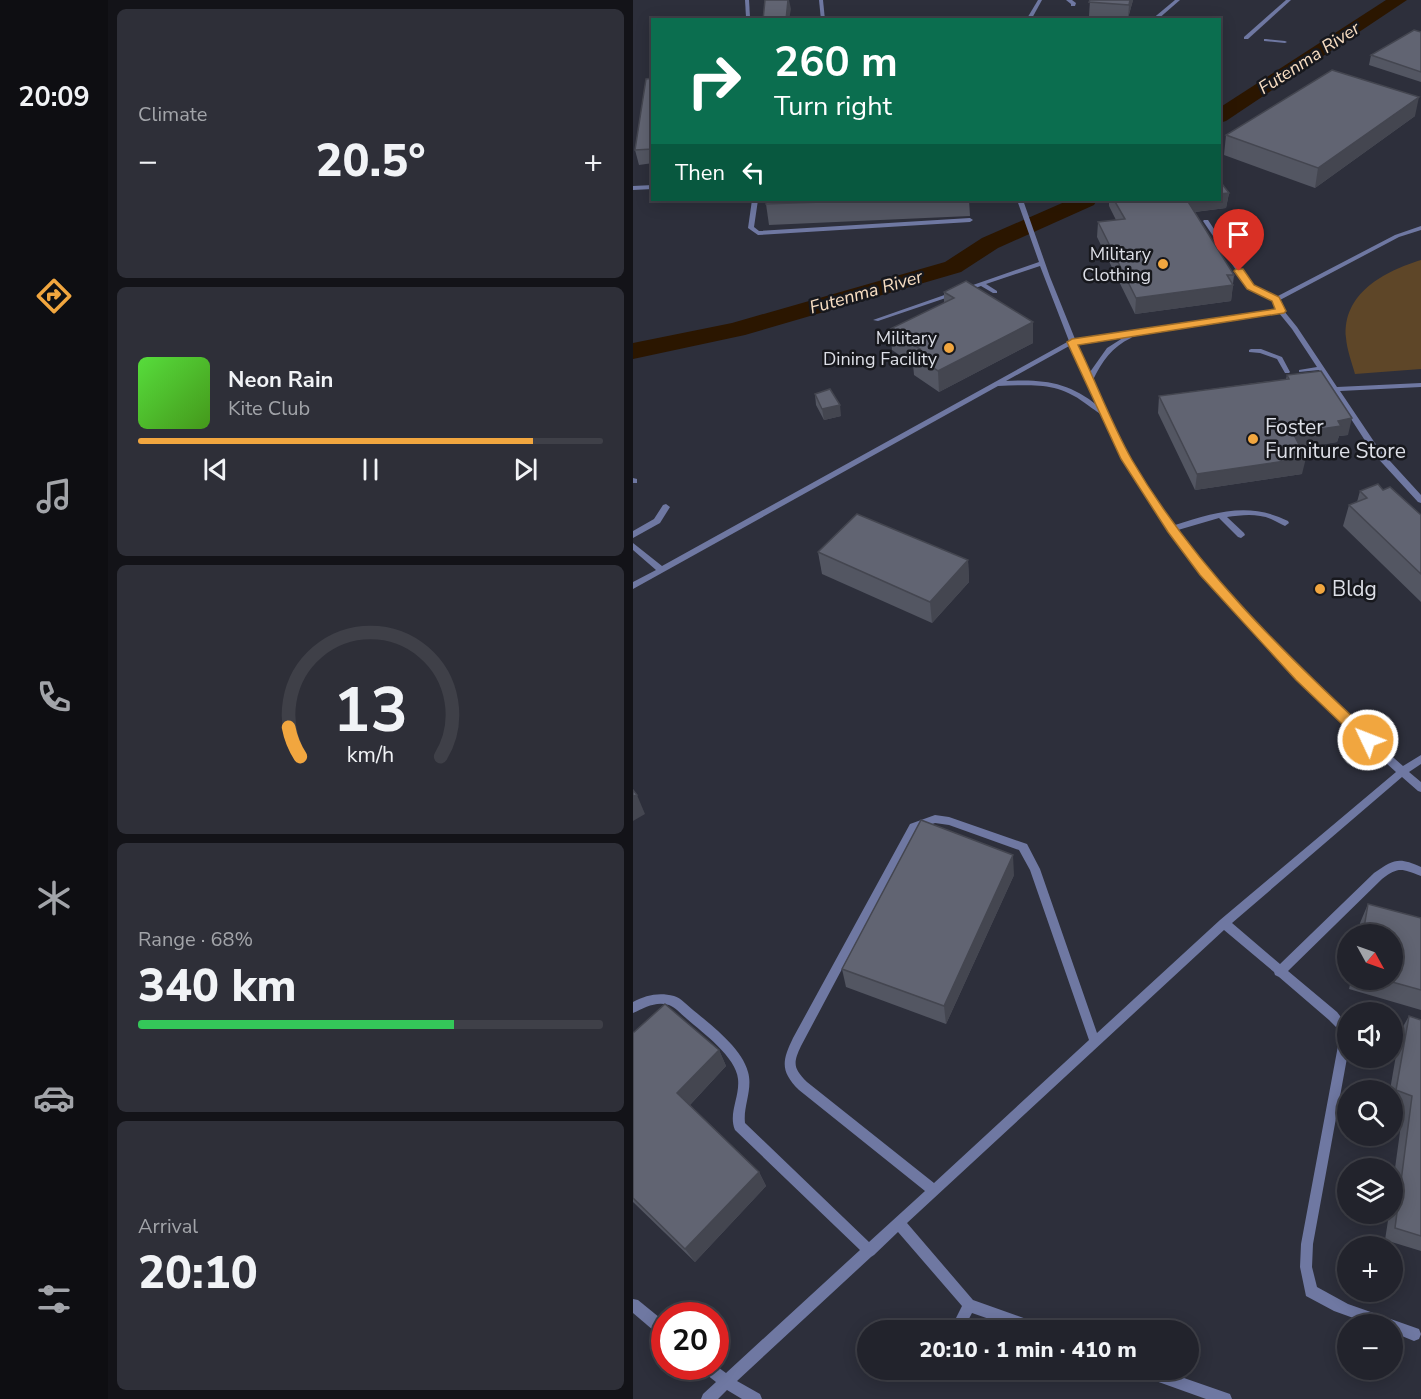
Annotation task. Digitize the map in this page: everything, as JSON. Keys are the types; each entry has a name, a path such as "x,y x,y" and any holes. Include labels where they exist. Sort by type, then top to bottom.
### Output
{"lane":[{"path":"747,0 748,17"},
{"path":"821,0 823,18"},
{"path":"1029,18 1040,0"},
{"path":"1068,0 1074,3 1073,5"},
{"path":"1156,18 1178,0"},
{"path":"1246,38 1289,0"},
{"path":"1266,40 1285,42"},
{"path":"633,188 651,187"},
{"path":"755,201 751,228 758,233 970,220"},
{"path":"1020,201 1072,342 1106,417 1126,459 1172,529 1204,572 1300,676 1421,788"},
{"path":"1206,221 1250,287 1276,299 1281,311 1376,451 1421,500"},
{"path":"1276,299 1397,236 1421,228"},
{"path":"876,320 1043,263"},
{"path":"981,284 995,292"},
{"path":"633,586 1072,342 1281,311"},
{"path":"1089,380 1099,359 1113,345 1145,332"},
{"path":"1251,351 1261,351 1280,358 1287,372"},
{"path":"1301,371 1321,368"},
{"path":"995,384 1028,382 1063,386 1082,395 1106,417"},
{"path":"1333,389 1421,385"},
{"path":"633,536 657,521 666,507"},
{"path":"1172,529 1220,515 1257,512 1285,523"},
{"path":"1220,515 1241,535"},
{"path":"633,546 661,570"},
{"path":"708,1399 1224,923 1402,772 1421,759"},
{"path":"934,1191 803,1086 792,1076 788,1067 790,1056 797,1042 913,827 935,819 949,821 1023,847 1035,869 1095,1042"},
{"path":"1279,972 1390,867 1404,864 1421,872"},
{"path":"1224,923 1333,1016 1346,1034 1307,1244 1306,1267 1311,1291 1337,1306 1359,1314"},
{"path":"633,1008 646,1000 661,998 674,1001 735,1057 745,1077 743,1097 737,1112 738,1126 870,1251"},
{"path":"899,1223 969,1305 1010,1320"},
{"path":"633,1305 651,1320"},
{"path":"961,1320 969,1305"},
{"path":"1403,1330 1414,1334"},
{"path":"723,1380 755,1399"},
{"path":"1173,1380 1225,1399"}],"shaded area":[{"path":"1421,260 1421,369 1355,374 1346,338 1351,308 1358,296 1380,278"}],"building":[{"path":"765,0 788,0 786,18 763,18"},
{"path":"1090,0 1130,0 1129,5 1089,2"},
{"path":"1414,30 1421,32 1421,72 1371,55"},
{"path":"1332,70 1419,97 1318,168 1226,135"},
{"path":"651,78 651,149 635,150 646,79"},
{"path":"1221,183 1229,193 1221,194"},
{"path":"767,201 852,201 766,204"},
{"name":"Military Clothing","path":"1115,201 1188,201 1234,275 1227,275 1233,285 1136,298 1098,222 1125,219"},
{"path":"966,281 1033,322 938,371 912,354 920,349 890,329 954,298 944,292"},
{"name":"Foster Furniture Store","path":"1321,371 1352,418 1338,421 1341,426 1293,433 1306,458 1197,474 1159,396 1289,379 1287,375"},
{"path":"830,389 840,405 822,409 815,394"},
{"path":"1378,484 1383,490 1390,487 1421,515 1421,574 1349,505 1367,498 1360,491"},
{"path":"857,514 968,560 930,602 818,552"},
{"path":"921,820 1013,855 944,1006 842,969"},
{"path":"1368,904 1421,918 1421,990 1403,985 1403,924 1365,924"},
{"path":"665,1004 719,1050 677,1093 759,1172 685,1249 633,1198 633,1033"},
{"path":"1409,1016 1421,1020 1421,1236 1395,1228 1396,1224 1403,1224 1403,1166 1412,1096 1403,1093 1403,1080 1398,1080 1400,1068 1403,1068 1403,1050"}],"waterway":[{"name":"Futenma River","path":"1221,116 1398,0"},
{"name":"Futenma River","path":"633,351 736,330 953,267 990,243 1084,201"}],"place":[{"name":"Military Clothing","path":"1163,264"},
{"name":"Military Dining Facility","path":"949,348"},
{"name":"Foster Furniture Store","path":"1253,439"},
{"name":"Bldg","path":"1320,589"}],"route":[{"path":"1239,271 1250,287 1276,299 1281,311 1072,342 1126,459 1172,529 1204,572 1300,676 1368,740"}]}
